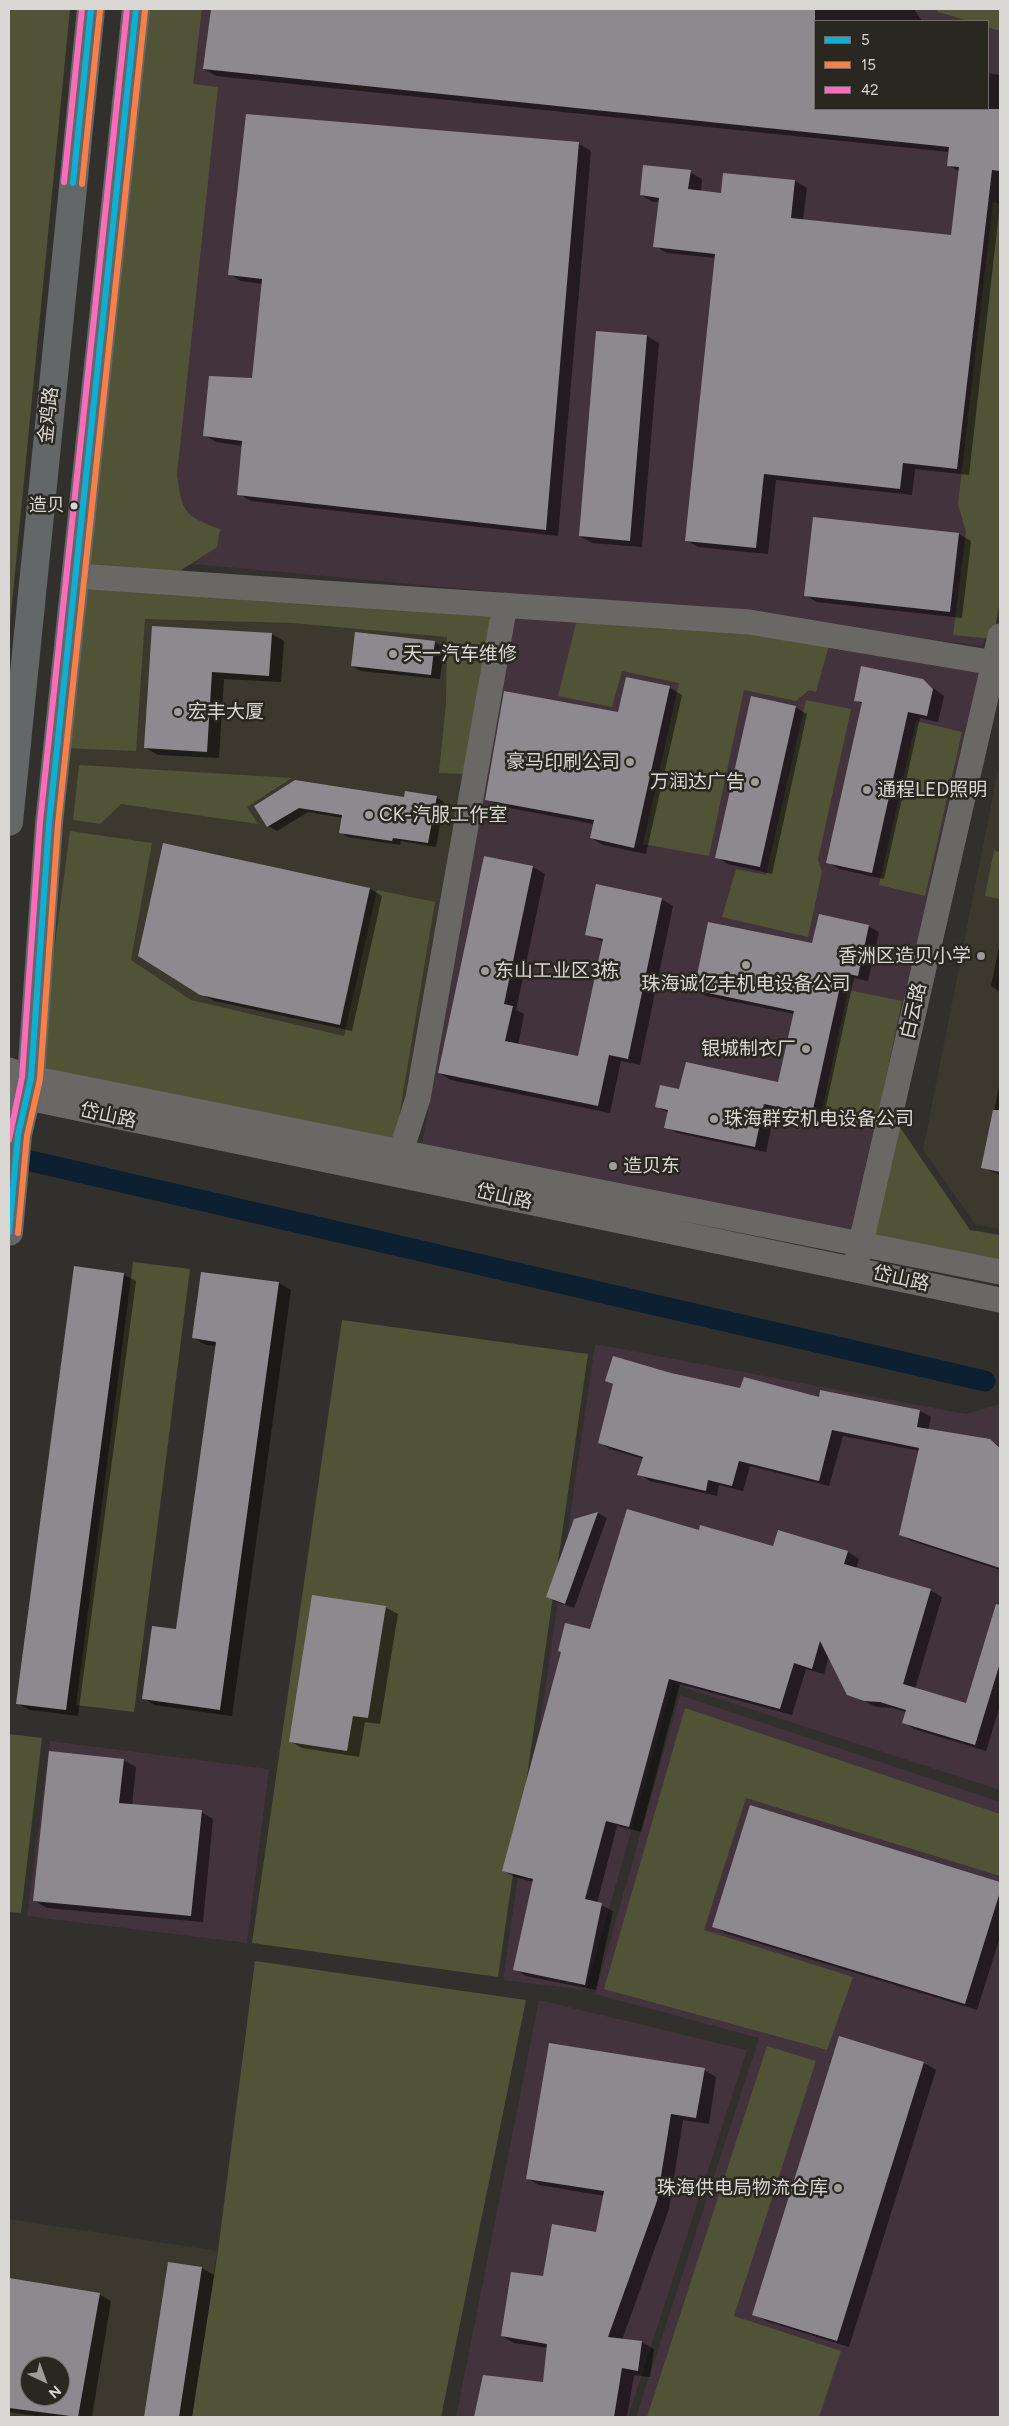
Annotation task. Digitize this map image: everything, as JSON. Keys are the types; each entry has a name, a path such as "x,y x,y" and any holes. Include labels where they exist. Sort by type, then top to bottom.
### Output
{"main road":[{"name":"金鸡路","path":"9,822 91,9"},
{"path":"9,1232 18,1136 19,1085 76,576 136,9"}],"street":[{"path":"76,576 749,622 995,663"},
{"path":"398,1163 418,1098 505,605"},
{"name":"白云路","path":"854,1269 1000,636"},
{"name":"岱山路","path":"19,1085 398,1163 854,1269 1000,1300"},
{"name":"岱山路","path":"398,1163 860,1244 1000,1272"}],"shaded area":[{"path":"157,9 1000,9 1000,555 983,646 751,615 95,555"},
{"path":"89,601 487,623 401,1153 28,1083"},
{"path":"513,616 706,632 982,669 851,1245 421,1151"},
{"name":"香洲区造贝小学","path":"1000,760 1000,1229 975,1224 923,1150"},
{"path":"595,1344 966,1414 1000,1404 1000,1790 673,1684 586,1990 503,1980"},
{"path":"680,1695 1000,1802 1000,2417 636,2417 759,2038 595,1994"},
{"path":"50,1741 269,1769 247,1943 27,1916"},
{"path":"539,2000 747,2050 628,2417 456,2417"},
{"path":"9,2219 217,2251 192,2417 9,2417"}],"green space":[{"path":"9,9 70,9 9,634"},
{"path":"145,9 202,9 193,84 218,87 177,475 183,505 187,511 199,520 220,529 217,547 172,576 86,568"},
{"path":"936,9 1000,9 1000,31 989,27 989,20 966,20 938,12"},
{"path":"993,202 1000,204 1000,601 993,639 953,635 966,532 958,504"},
{"path":"83,585 496,613 468,774 439,773 446,703 447,637 293,623 145,619 136,751 63,748"},
{"path":"578,615 749,630 829,645 816,692 809,690 796,701 744,690 709,856 643,844 679,683 622,671 612,707 558,696"},
{"path":"806,700 851,709 818,860 822,872 808,937 722,917 736,869 766,875"},
{"path":"916,721 962,732 925,896 879,885"},
{"path":"79,765 292,778 247,807 258,824 121,804 100,824 73,820"},
{"path":"70,831 152,843 131,960 191,1000 344,1036 377,890 435,902 394,1147 37,1081"},
{"path":"994,850 1000,852 1000,899 985,896"},
{"path":"848,990 902,1001 875,1130 820,1119"},
{"path":"893,1117 970,1230 1000,1235 1000,1283 862,1252"},
{"path":"133,1262 190,1269 134,1712 76,1705"},
{"path":"342,1320 588,1354 498,1977 252,1943"},
{"path":"685,1708 1000,1814 1000,1876 746,1798 704,1930 853,1977 827,2050 604,1989"},
{"path":"9,1734 42,1738 21,1913 9,1912"},
{"path":"255,1961 526,2000 441,2417 192,2417 218,2251"},
{"path":"767,2046 816,2061 734,2316 841,2351 819,2417 647,2417"}],"building":[{"path":"211,9 815,9 814,110 1000,109 1000,171 992,170 957,469 903,463 900,489 764,474 756,548 685,541 715,254 653,247 659,198 640,195 643,165 691,170 688,189 721,193 723,173 795,180 791,218 951,235 959,167 947,166 949,147 203,69"},
{"path":"246,114 579,142 546,530 237,495 242,441 203,436 209,376 252,378 262,279 228,275"},
{"path":"596,331 647,335 630,541 579,536"},
{"path":"813,517 959,533 950,612 804,596"},
{"name":"宏丰大厦","path":"152,626 272,633 269,676 212,672 207,752 144,748"},
{"name":"天一汽车维修","path":"355,632 435,641 431,675 351,666"},
{"name":"通程LED照明","path":"861,666 923,679 933,689 927,716 908,712 872,873 826,863 862,702 854,701"},
{"path":"626,677 670,686 634,848 590,838 594,820 485,800 504,691 618,712"},
{"name":"万润达广告","path":"751,696 796,706 760,867 715,858"},
{"path":"295,780 404,797 405,791 437,796 428,843 393,838 392,841 339,833 342,815 299,808 267,827 254,806"},
{"path":"163,843 370,888 340,1025 200,995 138,956"},
{"name":"东山工业区3栋","path":"484,856 533,866 504,1004 513,1006 505,1041 578,1056 603,939 585,935 596,884 662,898 628,1059 609,1055 598,1106 438,1073"},
{"path":"819,914 869,925 858,976 843,973 812,1114 764,1104 755,1147 664,1128 668,1110 655,1107 660,1085 679,1089 686,1062 778,1082 794,1011 694,990 708,922 812,943"},
{"path":"993,1110 1000,1110 1000,1172 981,1168"},
{"path":"74,1266 124,1273 66,1710 16,1704"},
{"path":"201,1272 279,1282 220,1710 142,1699 152,1626 176,1629 216,1342 192,1338"},
{"path":"613,1356 671,1373 740,1388 744,1377 819,1397 820,1390 920,1410 917,1427 990,1439 1000,1448 1000,1568 899,1535 919,1448 832,1430 819,1481 739,1461 732,1486 708,1480 706,1491 637,1475 643,1457 598,1443 613,1384 605,1381"},
{"path":"627,1509 699,1530 700,1525 773,1546 778,1530 848,1551 844,1564 931,1589 903,1684 966,1703 996,1604 1000,1605 1000,1663 975,1745 902,1723 906,1710 880,1702 864,1701 847,1695 820,1641 812,1669 794,1663 780,1709 669,1679 629,1827 606,1821 585,1899 602,1903 585,1985 513,1970 533,1879 502,1871 561,1652 558,1651 565,1623 590,1629"},
{"path":"598,1512 565,1604 546,1597 574,1519"},
{"path":"312,1595 386,1606 368,1718 353,1716 347,1751 289,1742"},
{"path":"49,1751 124,1759 119,1803 202,1810 191,1916 33,1901"},
{"path":"750,1805 1000,1882 1000,1892 965,2004 712,1927"},
{"name":"珠海供电局物流仓库","path":"839,2036 924,2062 837,2341 752,2315"},
{"path":"549,2043 705,2068 696,2118 671,2114 657,2201 608,2337 642,2341 638,2371 622,2368 614,2417 474,2417 483,2375 543,2382 547,2344 501,2336 511,2272 543,2276 552,2224 596,2232 604,2191 526,2179"},
{"path":"168,2262 202,2267 179,2417 144,2417"},
{"path":"9,2278 100,2293 78,2417 9,2408"}],"waterway":[{"path":"9,1156 985,1381"}],"transit line":[{"name":"42","path":"64,182 82,9"},
{"name":"5","path":"73,183 91,9"},
{"name":"42","path":"9,1140 22,1077 40,822 127,9"},
{"name":"5","path":"9,1232 18,1135 31,1078 49,823 136,9"},
{"name":"15","path":"82,184 100,10"},
{"name":"15","path":"18,1233 27,1136 40,1079 58,824 145,10"}],"place":[{"name":"造贝","path":"74,506"},
{"name":"天一汽车维修","path":"393,654"},
{"name":"宏丰大厦","path":"178,712"},
{"name":"豪马印刷公司","path":"630,762"},
{"name":"万润达广告","path":"755,782"},
{"name":"通程LED照明","path":"867,790"},
{"name":"CK-汽服工作室","path":"369,815"},
{"name":"香洲区造贝小学","path":"981,956"},
{"name":"珠海诚亿丰机电设备公司","path":"746,965"},
{"name":"东山工业区3栋","path":"485,971"},
{"name":"银城制衣厂","path":"806,1049"},
{"name":"珠海群安机电设备公司","path":"714,1119"},
{"name":"造贝东","path":"613,1166"},
{"name":"珠海供电局物流仓库","path":"838,2188"}]}
